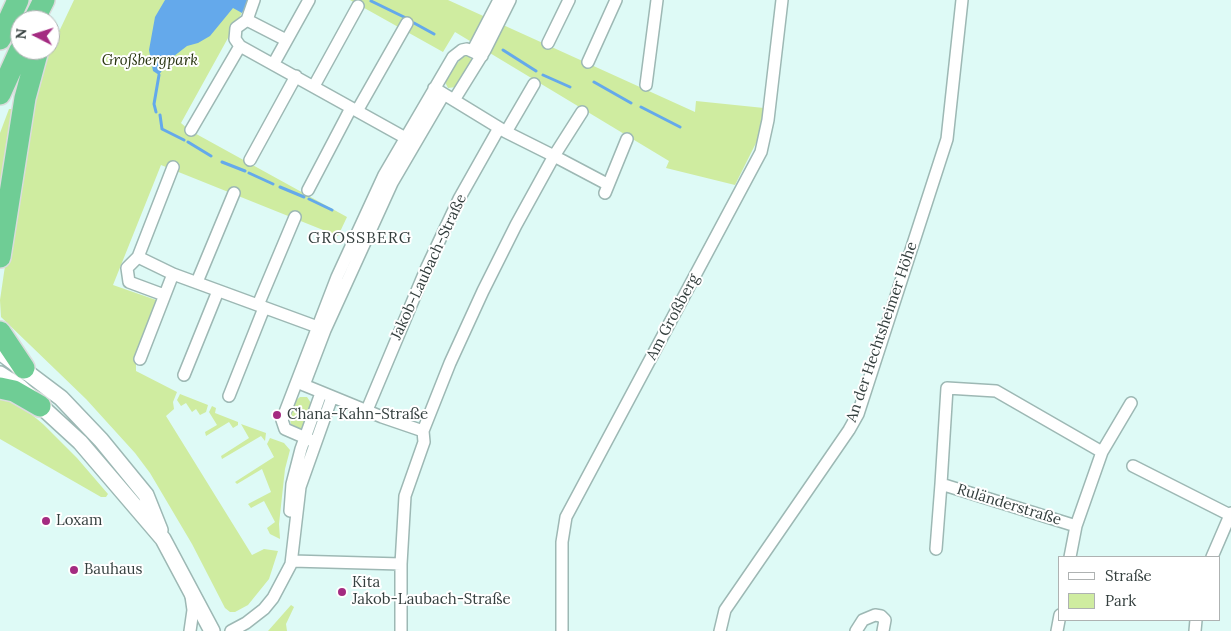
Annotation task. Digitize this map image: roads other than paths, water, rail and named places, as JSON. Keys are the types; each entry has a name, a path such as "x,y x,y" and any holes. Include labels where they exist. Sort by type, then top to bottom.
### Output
{"highway":[{"path":"0,39 10,13"},
{"path":"0,94 15,60"},
{"path":"0,256 25,98 35,60"},
{"path":"0,332 24,368"},
{"path":"0,388 14,391 40,406"}],"street":[{"path":"254,0 247,20 236,28 235,39 240,46 410,140"},
{"path":"274,64 309,0"},
{"path":"478,53 499,0"},
{"path":"454,100 478,53 510,0"},
{"path":"548,43 569,0"},
{"path":"588,62 616,0"},
{"path":"646,85 657,0"},
{"name":"Am Großberg","path":"562,631 562,542 566,517 761,152 768,120 782,0"},
{"name":"An der Hechtsheimer Höhe","path":"720,631 725,610 849,430 858,414 947,139 962,0"},
{"path":"314,86 358,6"},
{"path":"247,20 286,40"},
{"path":"308,190 354,109 407,23"},
{"path":"191,130 240,46"},
{"path":"310,440 285,429 282,423 300,383 357,232 439,91 458,52 478,53"},
{"path":"250,160 296,76"},
{"name":"Jakob-Laubach-Straße","path":"367,410 427,266 459,199 534,84"},
{"path":"439,91 503,130 554,156 606,188 627,139"},
{"path":"401,631 401,564 405,496 424,442 423,430 450,362 516,225 554,156 582,112"},
{"path":"321,328 368,237 410,140"},
{"path":"164,295 129,282 127,268 138,257 173,167"},
{"path":"197,282 234,193"},
{"path":"229,396 294,217"},
{"path":"357,232 368,237"},
{"path":"138,257 174,274 321,328"},
{"path":"140,359 174,274"},
{"path":"184,375 218,290"},
{"path":"0,352 24,368 61,398 119,460 146,495 163,539 212,631"},
{"path":"0,374 20,387 98,460 163,539"},
{"path":"300,383 326,395 423,430"},
{"name":"Ruländerstraße","path":"936,549 947,388 996,391 1102,452"},
{"path":"231,631 256,616 273,598 292,560 290,496 326,395"},
{"name":"Ruländerstraße","path":"1070,556 1076,526 1102,452 1131,403"},
{"path":"1133,466 1230,514 1212,556"},
{"name":"Ruländerstraße","path":"941,484 1076,526"},
{"path":"292,560 401,564"},
{"path":"190,587 193,610 190,631"},
{"path":"856,631 863,620 875,615 881,616 884,620 883,631"}],"water":[{"path":"165,0 249,0 242,13 233,8 210,36 198,43 187,46 169,60 159,75 153,71 149,50 155,17"}],"waterway":[{"path":"371,1 406,18"},
{"path":"414,23 434,34"},
{"path":"503,50 536,71"},
{"path":"156,112 154,104 159,75"},
{"path":"543,75 570,87"},
{"path":"594,82 631,103"},
{"path":"641,107 680,127"},
{"path":"160,115 162,129 184,140"},
{"path":"188,142 211,156"},
{"path":"222,162 245,171"},
{"path":"249,173 273,184"},
{"path":"280,187 304,197"},
{"path":"309,199 332,210"}],"place":[{"name":"Chana-Kahn-Straße","path":"277,415"},
{"name":"Loxam","path":"46,521"},
{"name":"Bauhaus","path":"74,570"},
{"name":"Kita Jakob-Laubach-Straße","path":"342,592"}],"district":[{"name":"GROSSBERG","path":"360,238"}],"park label":[{"name":"Großbergpark","path":"150,61"}]}
